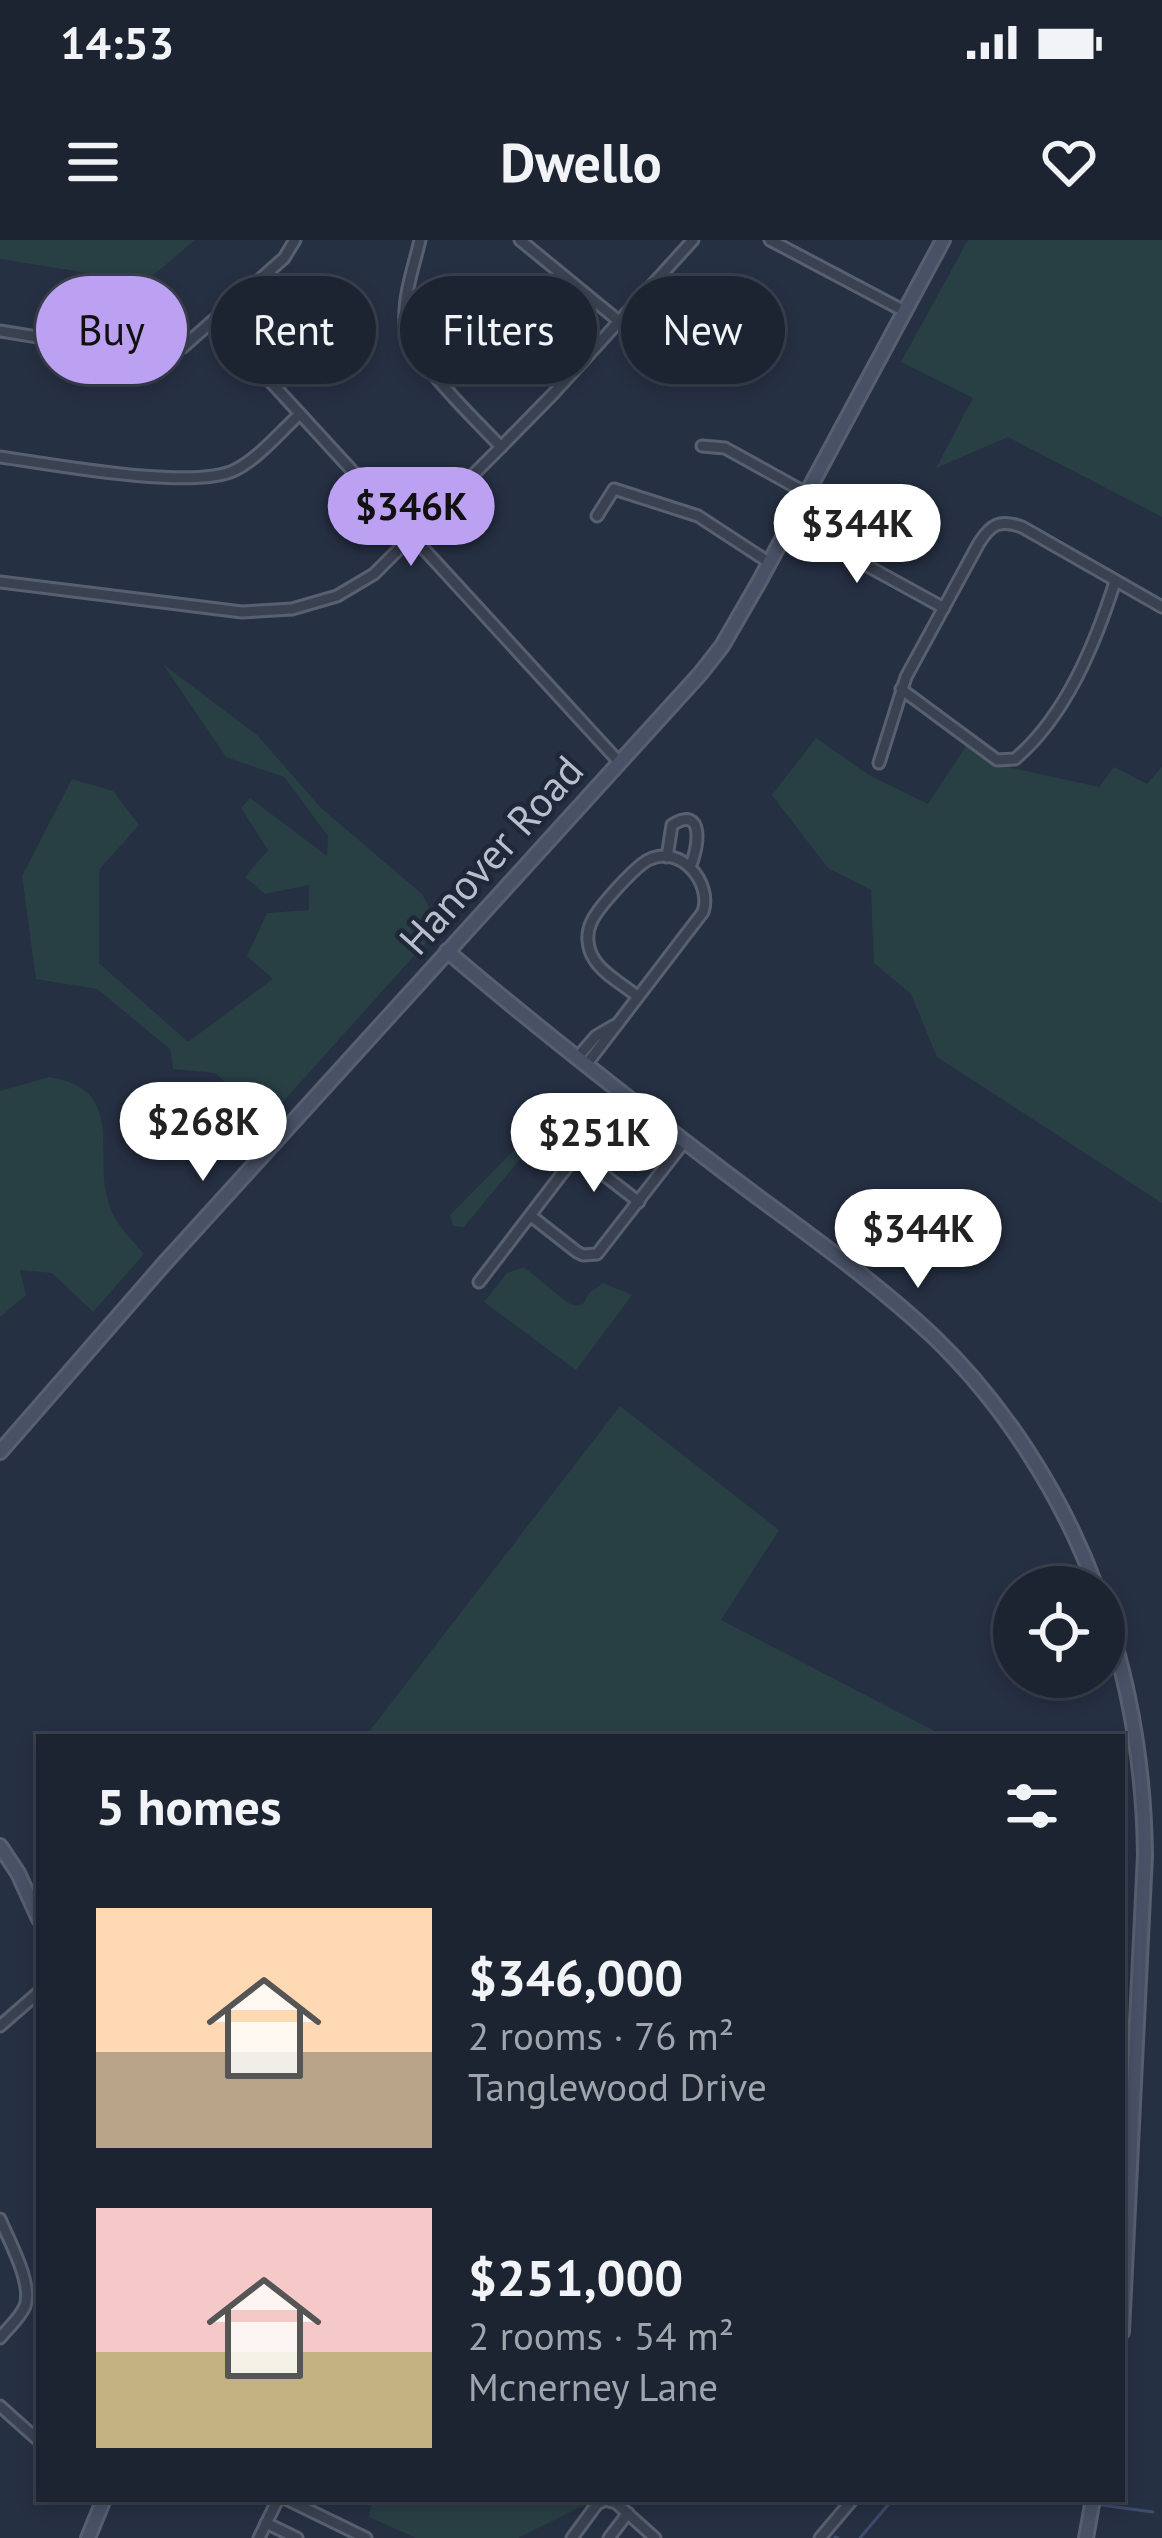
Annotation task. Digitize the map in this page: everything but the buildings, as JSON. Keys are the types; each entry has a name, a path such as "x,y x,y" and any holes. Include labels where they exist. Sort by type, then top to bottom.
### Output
{"street":[{"path":"264,276 296,240"},
{"path":"420,240 405,310 407,333 419,357 501,447"},
{"path":"520,240 620,322"},
{"path":"0,582 242,612 317,604 358,585 501,447 693,240"},
{"path":"770,240 905,313"},
{"name":"Hanover Road","path":"0,1452 163,1264 722,646 944,240"},
{"path":"0,331 148,355 183,347 211,323"},
{"path":"273,384 620,763"},
{"path":"0,457 137,476 221,476 244,465 300,414"},
{"path":"701,446 725,448 808,494"},
{"path":"597,516 614,489 698,516 770,562"},
{"path":"879,763 902,689 987,530 1004,522 1022,527 1162,608"},
{"path":"791,524 944,608"},
{"path":"902,689 997,760 1016,760 1064,699 1099,631 1114,582"},
{"path":"667,856 672,825 688,820 698,833 690,867"},
{"path":"582,1062 615,1025 703,912 704,887 690,867 667,856 651,858 639,867 589,926 589,948 596,964 637,996"},
{"path":"447,951 622,1094 883,1292 937,1340 987,1398 1038,1470 1087,1566"},
{"path":"479,1282 622,1094"},
{"path":"531,1216 578,1252 590,1256 603,1250 685,1141"},
{"path":"578,1154 639,1202"},
{"path":"1125,1684 1140,1761 1145,1855 1125,2249"},
{"path":"0,1846 36,1912"},
{"path":"0,2026 36,1995"},
{"path":"1125,2219 1130,2209"},
{"path":"0,2219 27,2295 21,2313 0,2338"},
{"path":"0,2406 36,2437"},
{"path":"88,2538 98,2502"},
{"path":"259,2538 280,2502"},
{"path":"572,2538 601,2502"},
{"path":"612,2502 656,2538"},
{"path":"820,2538 850,2502"},
{"path":"1086,2538 1092,2502"},
{"path":"305,2503 365,2538"},
{"path":"609,2538 628,2513"},
{"path":"266,2523 297,2538"}],"green space":[{"path":"0,240 195,240 152,276 107,276 0,259"},
{"path":"968,240 1162,240 1162,517 1008,437 936,468 973,398 901,362"},
{"path":"163,664 257,735 321,808 422,894 440,927 280,1105 243,1101 216,1073 173,1069 170,1049 97,989 36,979 22,876 72,779 113,791 139,825 99,870 99,963 188,1042 273,979 247,956 267,913 309,910 309,885 265,894 245,877 268,850 241,808 250,798 327,856 328,836 284,777 226,757"},
{"path":"816,738 869,775 928,804 970,740 1008,767 1099,787 1114,767 1147,784 1162,767 1162,1203 937,1057 911,994 874,963 871,890 828,868 772,795"},
{"path":"49,1077 75,1085 91,1097 100,1113 107,1195 117,1221 144,1254 93,1312 52,1273 20,1270 26,1295 0,1317 0,1091"},
{"path":"563,1096 569,1100 464,1227 453,1226 450,1215"},
{"path":"524,1267 577,1306 603,1283 632,1295 576,1370 484,1302 507,1273"},
{"path":"620,1406 779,1530 721,1620 940,1734 367,1734"},
{"path":"372,2502 591,2502 518,2538 416,2538 369,2517"}],"waterway":[{"path":"860,2538 890,2502"},
{"path":"1065,2502 1079,2503"},
{"path":"1101,2505 1153,2512"}]}
